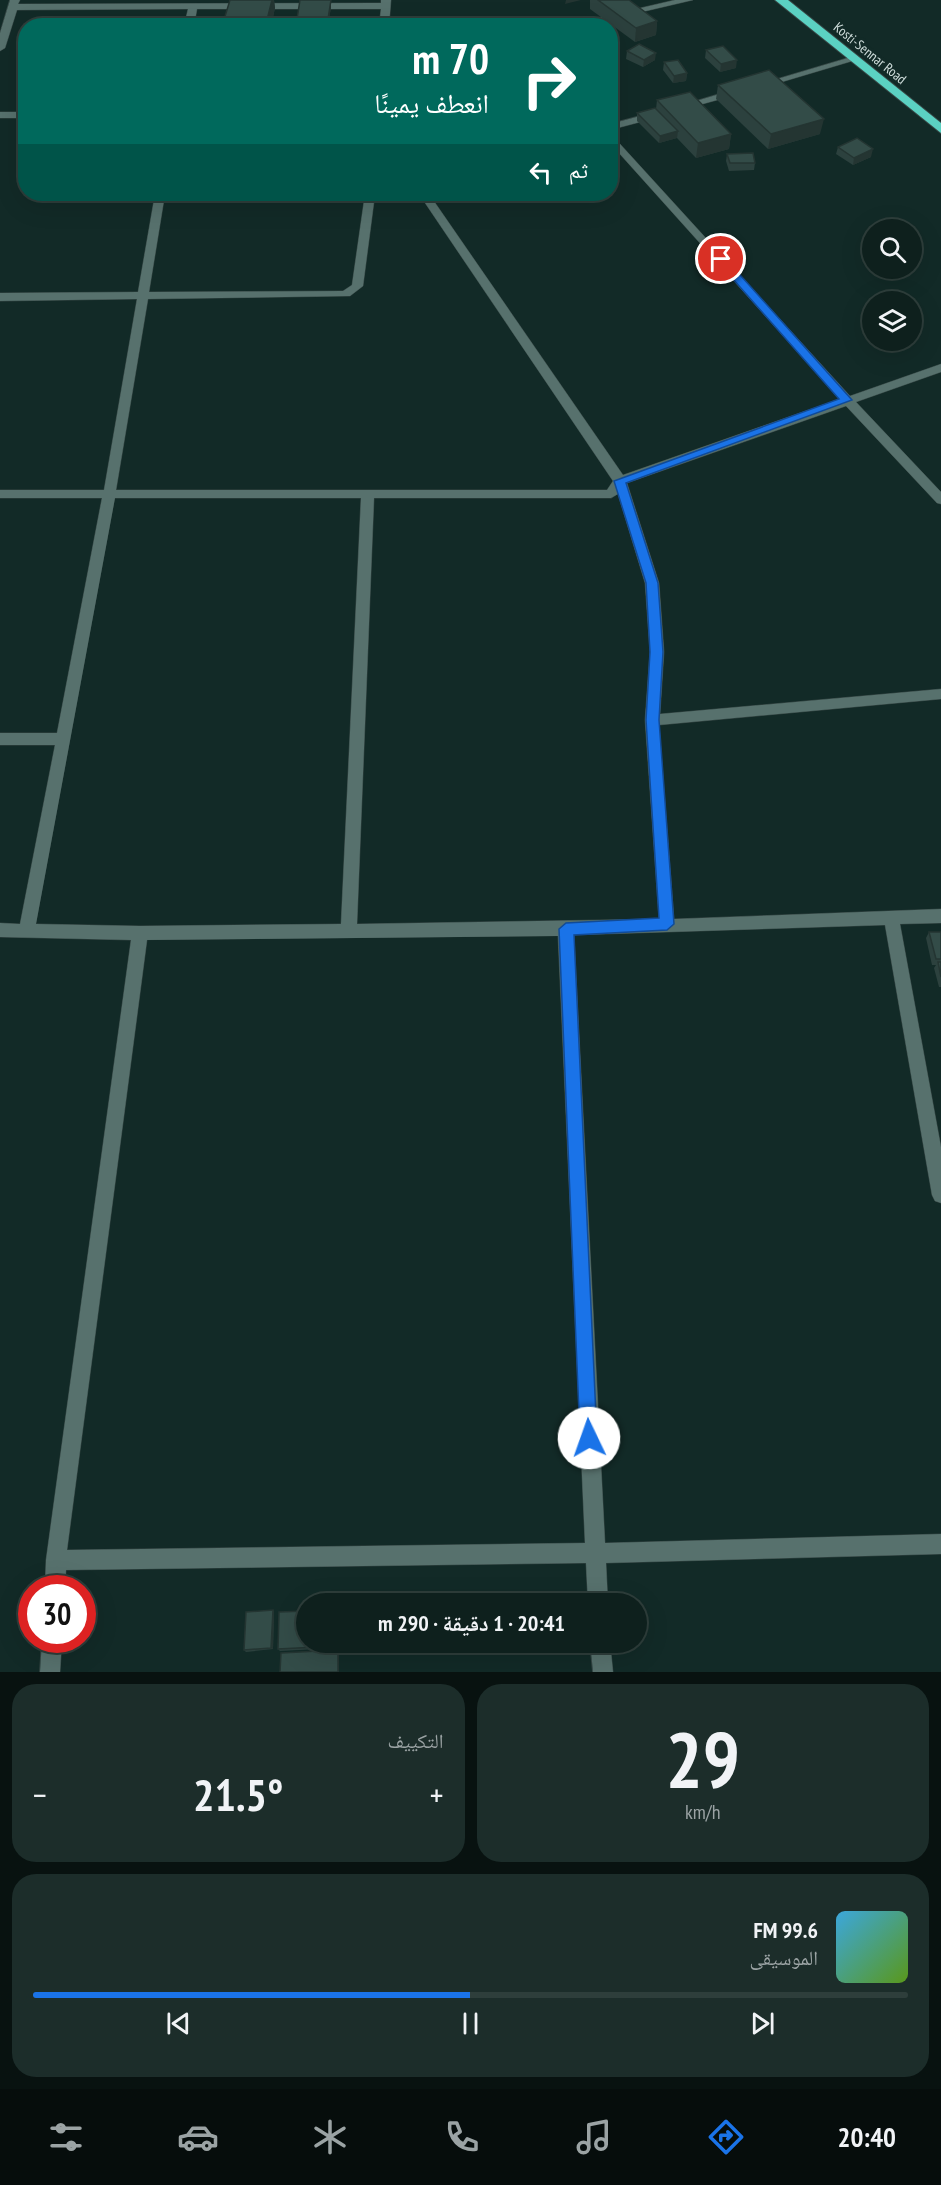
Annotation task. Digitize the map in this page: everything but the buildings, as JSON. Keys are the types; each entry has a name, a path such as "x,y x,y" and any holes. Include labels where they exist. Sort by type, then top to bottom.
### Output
{"highway":[{"name":"Kosti-Sennar Road","path":"781,0 941,129"}],"street":[{"path":"604,18 688,0"},
{"path":"0,48 14,3 192,7 386,3 385,18"},
{"path":"190,18 192,7"},
{"path":"618,125 854,59"},
{"path":"0,116 18,115"},
{"path":"618,145 847,400 941,500"},
{"path":"27,929 109,495 159,201"},
{"path":"0,297 338,295 352,291 357,286 369,201"},
{"path":"429,201 620,481 652,583 657,652 652,720 667,924"},
{"path":"0,494 611,494 620,481 941,368"},
{"path":"349,929 368,493"},
{"path":"652,720 941,694"},
{"path":"0,739 64,739"},
{"path":"0,930 140,933 349,929 566,929 941,916"},
{"path":"891,917 941,1195"},
{"path":"566,929 597,1593"},
{"path":"55,1575 140,933"},
{"path":"56,1560 594,1553 941,1544"},
{"path":"50,1672 51,1653"},
{"path":"601,1653 603,1672"}],"route":[{"path":"589,1438 566,929 667,924 652,720 657,652 652,583 620,481 847,400 721,259"}]}
